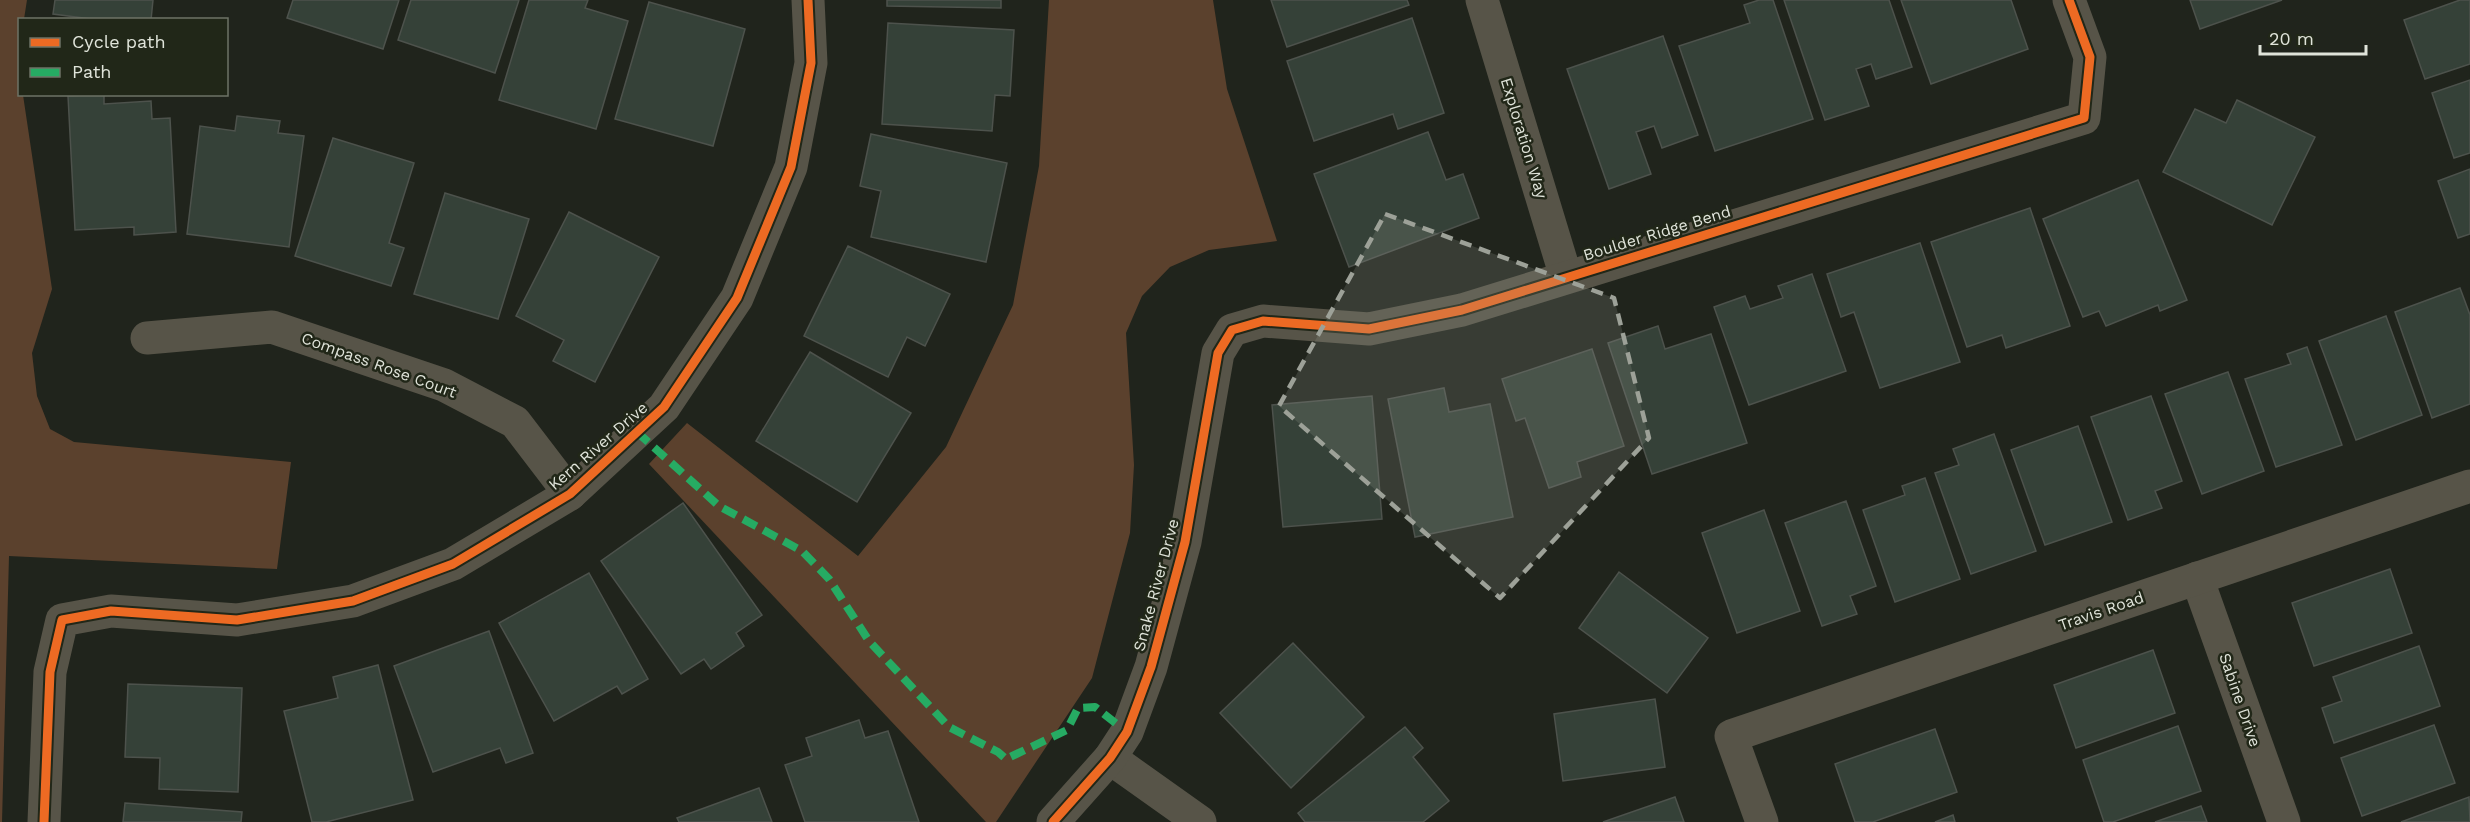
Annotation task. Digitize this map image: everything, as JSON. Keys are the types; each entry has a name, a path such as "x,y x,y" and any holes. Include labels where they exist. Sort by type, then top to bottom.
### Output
{"street":[{"name":"Kern River Drive","path":"44,822 50,672 62,620 111,611 237,620 353,601 453,564 570,494 664,407 737,298 791,167 811,63 808,0"},
{"name":"Exploration Way","path":"1482,0 1566,277"},
{"name":"Boulder Ridge Bend","path":"1232,330 1263,321 1369,329 1462,310 2085,118 2090,57 2069,0"},
{"name":"Compass Rose Court","path":"147,338 272,327 444,385 515,422 570,494"},
{"name":"Snake River Drive","path":"1053,822 1110,758 1127,732 1154,656 1185,542 1218,353 1232,330"},
{"name":"Travis Road","path":"1762,822 1731,736 2470,486"},
{"name":"Sabine Drive","path":"2197,578 2284,822"},
{"path":"1110,758 1200,822"}],"highlighted area":[{"path":"1385,214 1614,298 1649,438 1500,598 1279,406"}],"shaded area":[{"path":"0,0 27,0 24,18 18,18 18,96 23,96 52,289 32,353 37,396 50,429 74,442 291,462 277,569 9,556 2,822 0,822"},
{"path":"1049,0 1213,0 1227,89 1277,241 1209,250 1170,267 1142,296 1126,333 1134,465 1130,533 1092,678 996,822 986,822 649,464 687,423 858,556 946,447 1013,305 1039,166"}],"building":[{"path":"55,0 153,0 151,18 84,18 53,14"},
{"path":"293,0 399,0 383,49 287,18"},
{"path":"411,0 519,0 495,73 398,40"},
{"path":"529,0 588,0 585,8 628,21 596,129 499,100"},
{"path":"887,0 1001,0 1001,8 887,6"},
{"path":"1271,0 1407,0 1409,5 1287,47"},
{"path":"1759,0 1773,0 1813,119 1715,151 1679,46 1750,23 1744,5"},
{"path":"1784,0 1889,0 1912,67 1876,79 1871,64 1856,69 1869,106 1825,120"},
{"path":"1901,0 2011,0 2028,49 1931,84"},
{"path":"2190,0 2282,0 2200,29"},
{"path":"2460,0 2470,0 2470,64 2425,79 2404,20"},
{"path":"649,2 745,29 713,146 615,119"},
{"path":"1412,18 1444,113 1398,129 1393,114 1314,141 1287,61"},
{"path":"888,23 1014,30 1010,96 995,95 992,131 882,124"},
{"path":"1663,36 1698,135 1662,148 1654,126 1636,132 1651,174 1609,189 1567,69"},
{"path":"2470,80 2470,153 2454,158 2432,93"},
{"path":"68,96 104,96 104,104 151,101 152,119 170,118 176,232 134,235 134,227 75,230"},
{"path":"2237,100 2315,137 2272,225 2163,172 2195,109 2226,123"},
{"path":"237,116 280,121 278,133 304,136 289,247 187,234 200,126 235,131"},
{"path":"1428,132 1446,180 1463,174 1479,218 1349,267 1314,174"},
{"path":"871,134 1007,163 986,262 871,237 881,191 860,186"},
{"path":"333,138 414,163 389,243 404,248 391,286 295,256"},
{"path":"2470,169 2470,234 2458,238 2438,181"},
{"path":"2138,180 2187,300 2160,311 2158,305 2106,326 2099,311 2083,317 2043,219"},
{"path":"445,193 529,219 498,319 414,294"},
{"path":"2030,208 2070,326 2006,348 2002,335 1967,347 1931,242"},
{"path":"569,212 659,257 595,382 553,361 564,340 516,316"},
{"path":"1920,243 1960,362 1880,388 1854,312 1841,317 1827,274"},
{"path":"848,246 950,294 925,346 907,337 888,377 804,336"},
{"path":"1812,274 1846,371 1749,405 1714,307 1745,296 1750,309 1783,298 1778,286"},
{"path":"2460,288 2470,315 2470,404 2432,418 2395,312"},
{"path":"2386,316 2422,415 2356,440 2319,341"},
{"path":"1658,326 1665,349 1711,334 1747,443 1652,474 1608,343"},
{"path":"2307,347 2342,445 2276,467 2245,379 2291,364 2287,354"},
{"path":"1592,349 1624,446 1577,462 1581,477 1549,488 1525,418 1516,421 1502,379"},
{"path":"810,352 911,413 857,502 756,441"},
{"path":"2228,372 2264,471 2202,494 2165,394"},
{"path":"1444,388 1449,412 1490,404 1513,517 1415,537 1388,399"},
{"path":"1372,396 1382,519 1283,527 1272,405"},
{"path":"2151,396 2182,481 2155,491 2162,508 2128,520 2091,417"},
{"path":"2078,426 2112,522 2045,545 2011,450"},
{"path":"1994,434 2036,551 1971,574 1935,473 1959,465 1953,449"},
{"path":"1925,478 1960,579 1895,602 1863,510 1905,495 1902,486"},
{"path":"1846,501 1876,586 1850,596 1857,614 1822,626 1785,523"},
{"path":"683,503 762,615 736,633 744,646 711,669 704,659 681,674 601,561"},
{"path":"1764,510 1800,611 1737,633 1702,533"},
{"path":"2390,569 2412,633 2314,666 2292,603"},
{"path":"1619,572 1708,638 1667,693 1579,628"},
{"path":"589,573 648,679 622,694 617,686 554,721 499,623"},
{"path":"489,631 533,753 506,763 500,748 433,772 394,666"},
{"path":"1293,643 1364,717 1291,788 1220,713"},
{"path":"2419,646 2440,706 2334,743 2322,708 2342,701 2333,677"},
{"path":"2153,650 2175,713 2076,748 2054,685"},
{"path":"378,665 413,800 326,822 312,822 284,711 338,698 333,677"},
{"path":"128,684 242,688 238,792 159,789 160,758 125,757"},
{"path":"1655,699 1665,767 1563,781 1554,714"},
{"path":"859,720 865,738 888,731 919,822 805,822 785,765 812,756 806,738"},
{"path":"2434,725 2455,783 2362,816 2341,758"},
{"path":"2178,726 2201,791 2113,822 2104,822 2083,760"},
{"path":"1405,727 1423,748 1413,757 1449,801 1423,822 1305,822 1298,813"},
{"path":"1935,729 1957,792 1873,822 1855,822 1835,764"},
{"path":"759,788 772,822 679,822 677,818"},
{"path":"1675,797 1684,822 1603,822"},
{"path":"2469,797 2470,822 2401,822"},
{"path":"125,803 242,812 241,822 123,822"},
{"path":"2201,806 2207,822 2155,822"},
{"path":"1953,815 1955,822 1935,822"}],"marked path":[{"path":"637,432 719,506 802,551 829,579 869,641 949,727 998,752 1006,759 1067,730 1078,708 1095,707 1127,732"}],"cycle path":[{"path":"44,822 50,672 62,620 111,611 237,620 353,601 453,564 570,494 664,407 737,298 791,167 811,63 808,0"},
{"path":"1053,822 1110,758 1127,732 1151,667 1185,542 1218,353 1232,330 1263,321 1369,329 1462,310 2084,118 2090,57 2069,0"}]}
